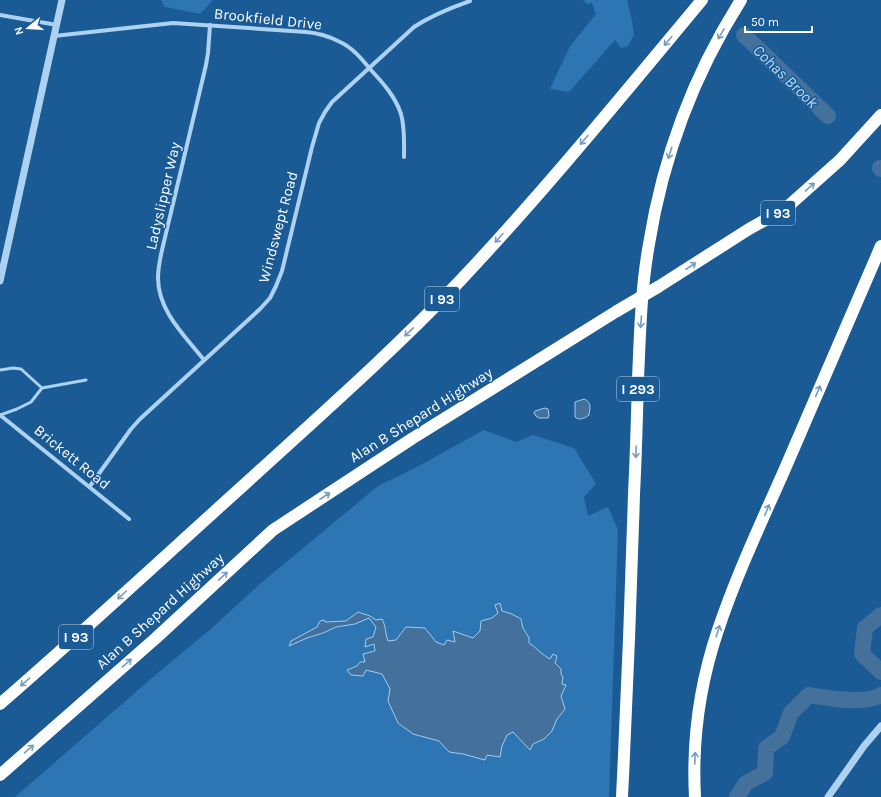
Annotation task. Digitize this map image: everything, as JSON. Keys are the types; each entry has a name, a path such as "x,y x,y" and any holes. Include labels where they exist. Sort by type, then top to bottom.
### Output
{"highway":[{"name":"I 93","path":"0,704 348,391 418,323 492,247 522,213 702,0"},
{"name":"I 293","path":"622,797 633,550 639,340 648,245 661,184 680,123 704,66 741,0"},
{"name":"Alan B Shepard Highway","path":"0,775 156,638 273,530 414,438 617,311 658,288 748,229 785,209 840,160 881,115"},
{"path":"695,797 697,724 708,662 717,631 740,572 881,246"}],"street":[{"path":"0,281 62,0"},
{"name":"Windswept Road","path":"90,486 131,429 140,419 249,320 270,298 282,271 319,123 332,102 414,27 441,11 470,1"},
{"path":"0,15 57,25"},
{"name":"Brookfield Drive","path":"54,36 161,24 185,23 318,34 339,41 358,55 392,95 400,113 404,132 404,157"},
{"name":"Ladyslipper Way","path":"204,360 168,313 161,297 158,268 206,65 210,25"},
{"name":"Brickett Road","path":"0,415 130,519"},
{"path":"828,797 864,746 881,726"}],"lane":[{"path":"0,370 13,368 21,369 42,388"},
{"path":"0,415 18,409 31,402 42,388 86,380"}],"shaded area":[{"path":"161,0 213,0 200,14 165,7"},
{"path":"583,0 627,0 634,35 628,46 621,48 615,40 569,92 550,89 570,46 596,14 592,3 587,4"},
{"path":"584,399 587,400 589,404 589,415 579,419 575,417 575,402"},
{"path":"545,408 548,409 548,418 539,418 534,413 535,411"},
{"path":"484,430 516,442 533,435 574,448 596,484 584,497 588,516 608,507 618,530 609,797 15,797 160,671 212,628 261,583 378,486 415,468","holes":["502,611 521,619 523,628 529,638 529,643 561,669 562,684 565,685 561,696 565,709 557,719 552,731 544,739 533,744 513,731 507,735 502,746 487,755 449,752 440,741 413,734 388,701 390,689 382,674 366,670 363,676 351,675 347,670 365,662 375,651 374,644 366,647 373,637 376,627 369,618 355,624 336,627 290,645 291,641 325,622 346,621 370,616 385,624 385,633 388,641 396,640 406,627 444,645 455,642 454,631 473,638 480,631 481,621 492,618"]},
{"path":"500,603 502,611 521,619 523,628 529,638 529,643 544,656 550,659 553,654 557,656 555,663 561,669 561,674 563,677 562,684 566,685 561,696 565,709 557,719 552,731 544,739 533,744 530,750 513,732 507,735 502,746 500,757 487,755 485,760 449,752 439,741 413,734 398,723 388,701 390,689 382,674 366,670 363,676 351,675 347,670 357,666 360,662 365,662 363,654 375,651 374,644 365,647 366,639 373,637 376,627 369,618 355,624 336,627 289,646 291,641 317,627 320,621 346,621 358,612 370,616 376,620 382,619 388,641 396,640 406,627 425,628 436,642 444,645 447,640 455,642 453,631 473,638 480,631 481,621 492,618 498,613 495,605"}],"waterway":[{"name":"Cohas Brook","path":"744,35 828,116"},
{"name":"Cohas Brook","path":"881,615 865,628 862,654 881,672"},
{"name":"Cohas Brook","path":"737,797 746,783 765,773 766,748 782,737 791,713 809,695 856,700 866,700 881,695"}]}
